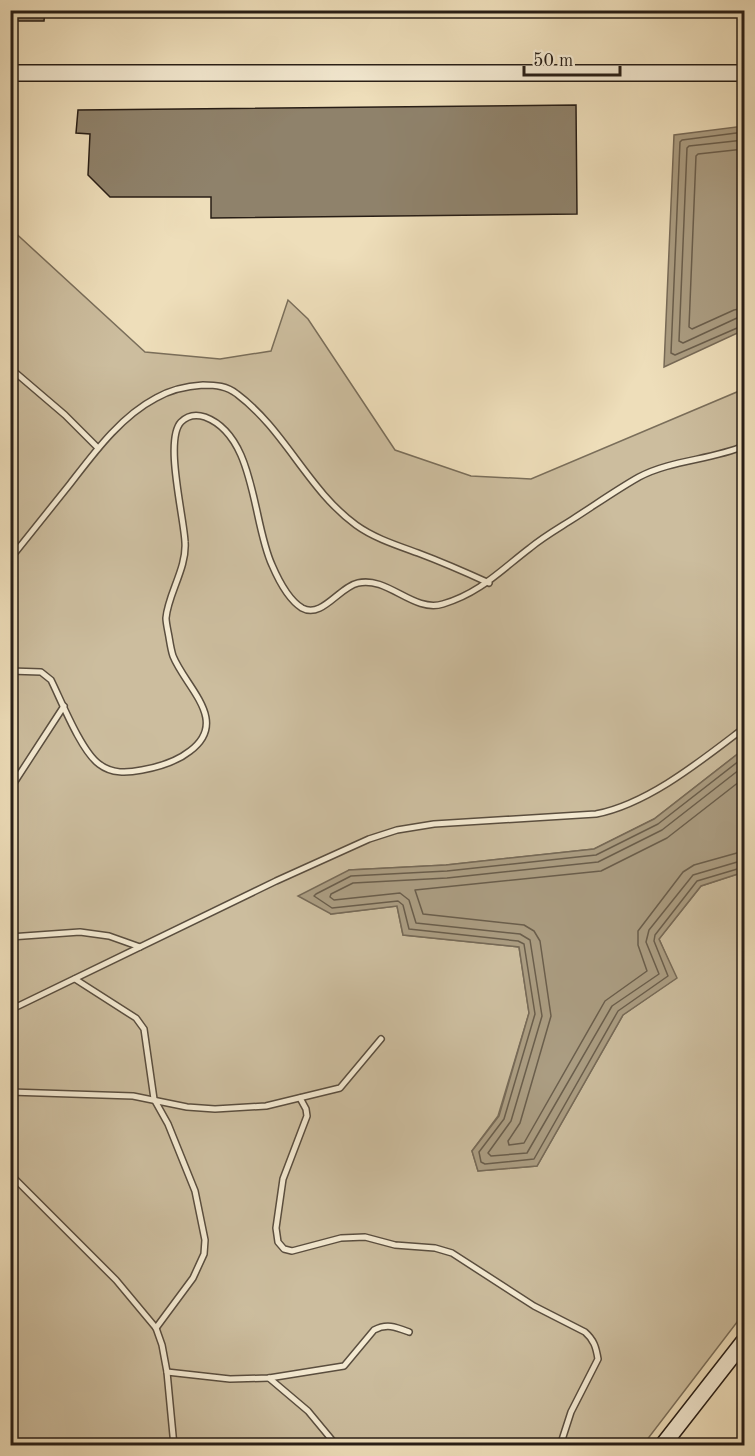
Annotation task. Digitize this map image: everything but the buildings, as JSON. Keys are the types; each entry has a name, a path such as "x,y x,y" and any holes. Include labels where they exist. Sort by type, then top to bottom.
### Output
{"street":[{"path":"10,73 744,73"},
{"path":"662,1446 744,1341"}],"lane":[{"path":"10,368 65,415 98,448"},
{"path":"10,559 98,448 131,415 156,397 187,386 226,387 238,394 273,429 330,503 356,525 375,537 460,569 489,583"},
{"path":"10,671 41,672 51,680 89,754 100,765 114,771 129,773 161,767 188,753 201,741 207,730 206,713 173,656 166,617 186,544 178,500 174,437 178,425 187,416 200,415 214,421 234,440 242,457 271,564 292,600 304,609 316,610 340,592 357,583 372,583 430,607 445,603 489,583 531,546 643,475 744,446"},
{"path":"10,789 64,706"},
{"path":"10,1010 369,839 397,830 434,824 596,814 613,810 665,784 744,728"},
{"path":"10,937 80,932 109,936 141,947"},
{"path":"75,979 136,1018 144,1029 154,1100 168,1124 195,1191 205,1240 204,1254 193,1278 156,1328"},
{"path":"10,1092 133,1096 187,1107 238,1109 266,1106 340,1088 381,1039"},
{"path":"300,1098 307,1116 283,1179 276,1228 278,1242 284,1249 292,1251 341,1238 365,1237 395,1245 435,1248 452,1253 534,1306 585,1332 597,1349 598,1359 571,1412 560,1446"},
{"path":"10,1174 116,1280 156,1328 167,1372 174,1446"},
{"path":"167,1372 230,1379 269,1378 344,1366 374,1330 385,1325 395,1326 409,1332"},
{"path":"269,1378 308,1411 337,1446"}],"shaded area":[{"path":"10,228 145,352 220,359 271,351 288,300 308,319 395,450 471,476 531,479 744,389 744,749 654,819 594,849 446,865 349,870 331,914 397,906 403,935 519,947 529,1013 498,1116 472,1151 478,1171 537,1166 623,1015 676,978 659,939 701,886 744,872 744,1313 643,1445 11,1445"}],"water":[{"path":"744,126 744,330 664,367 674,135"},
{"path":"744,749 744,872 701,886 659,939 677,978 623,1015 537,1166 478,1171 472,1151 499,1116 529,1013 519,947 403,935 397,906 331,914 298,896 349,870 446,865 594,849 654,819"}]}
